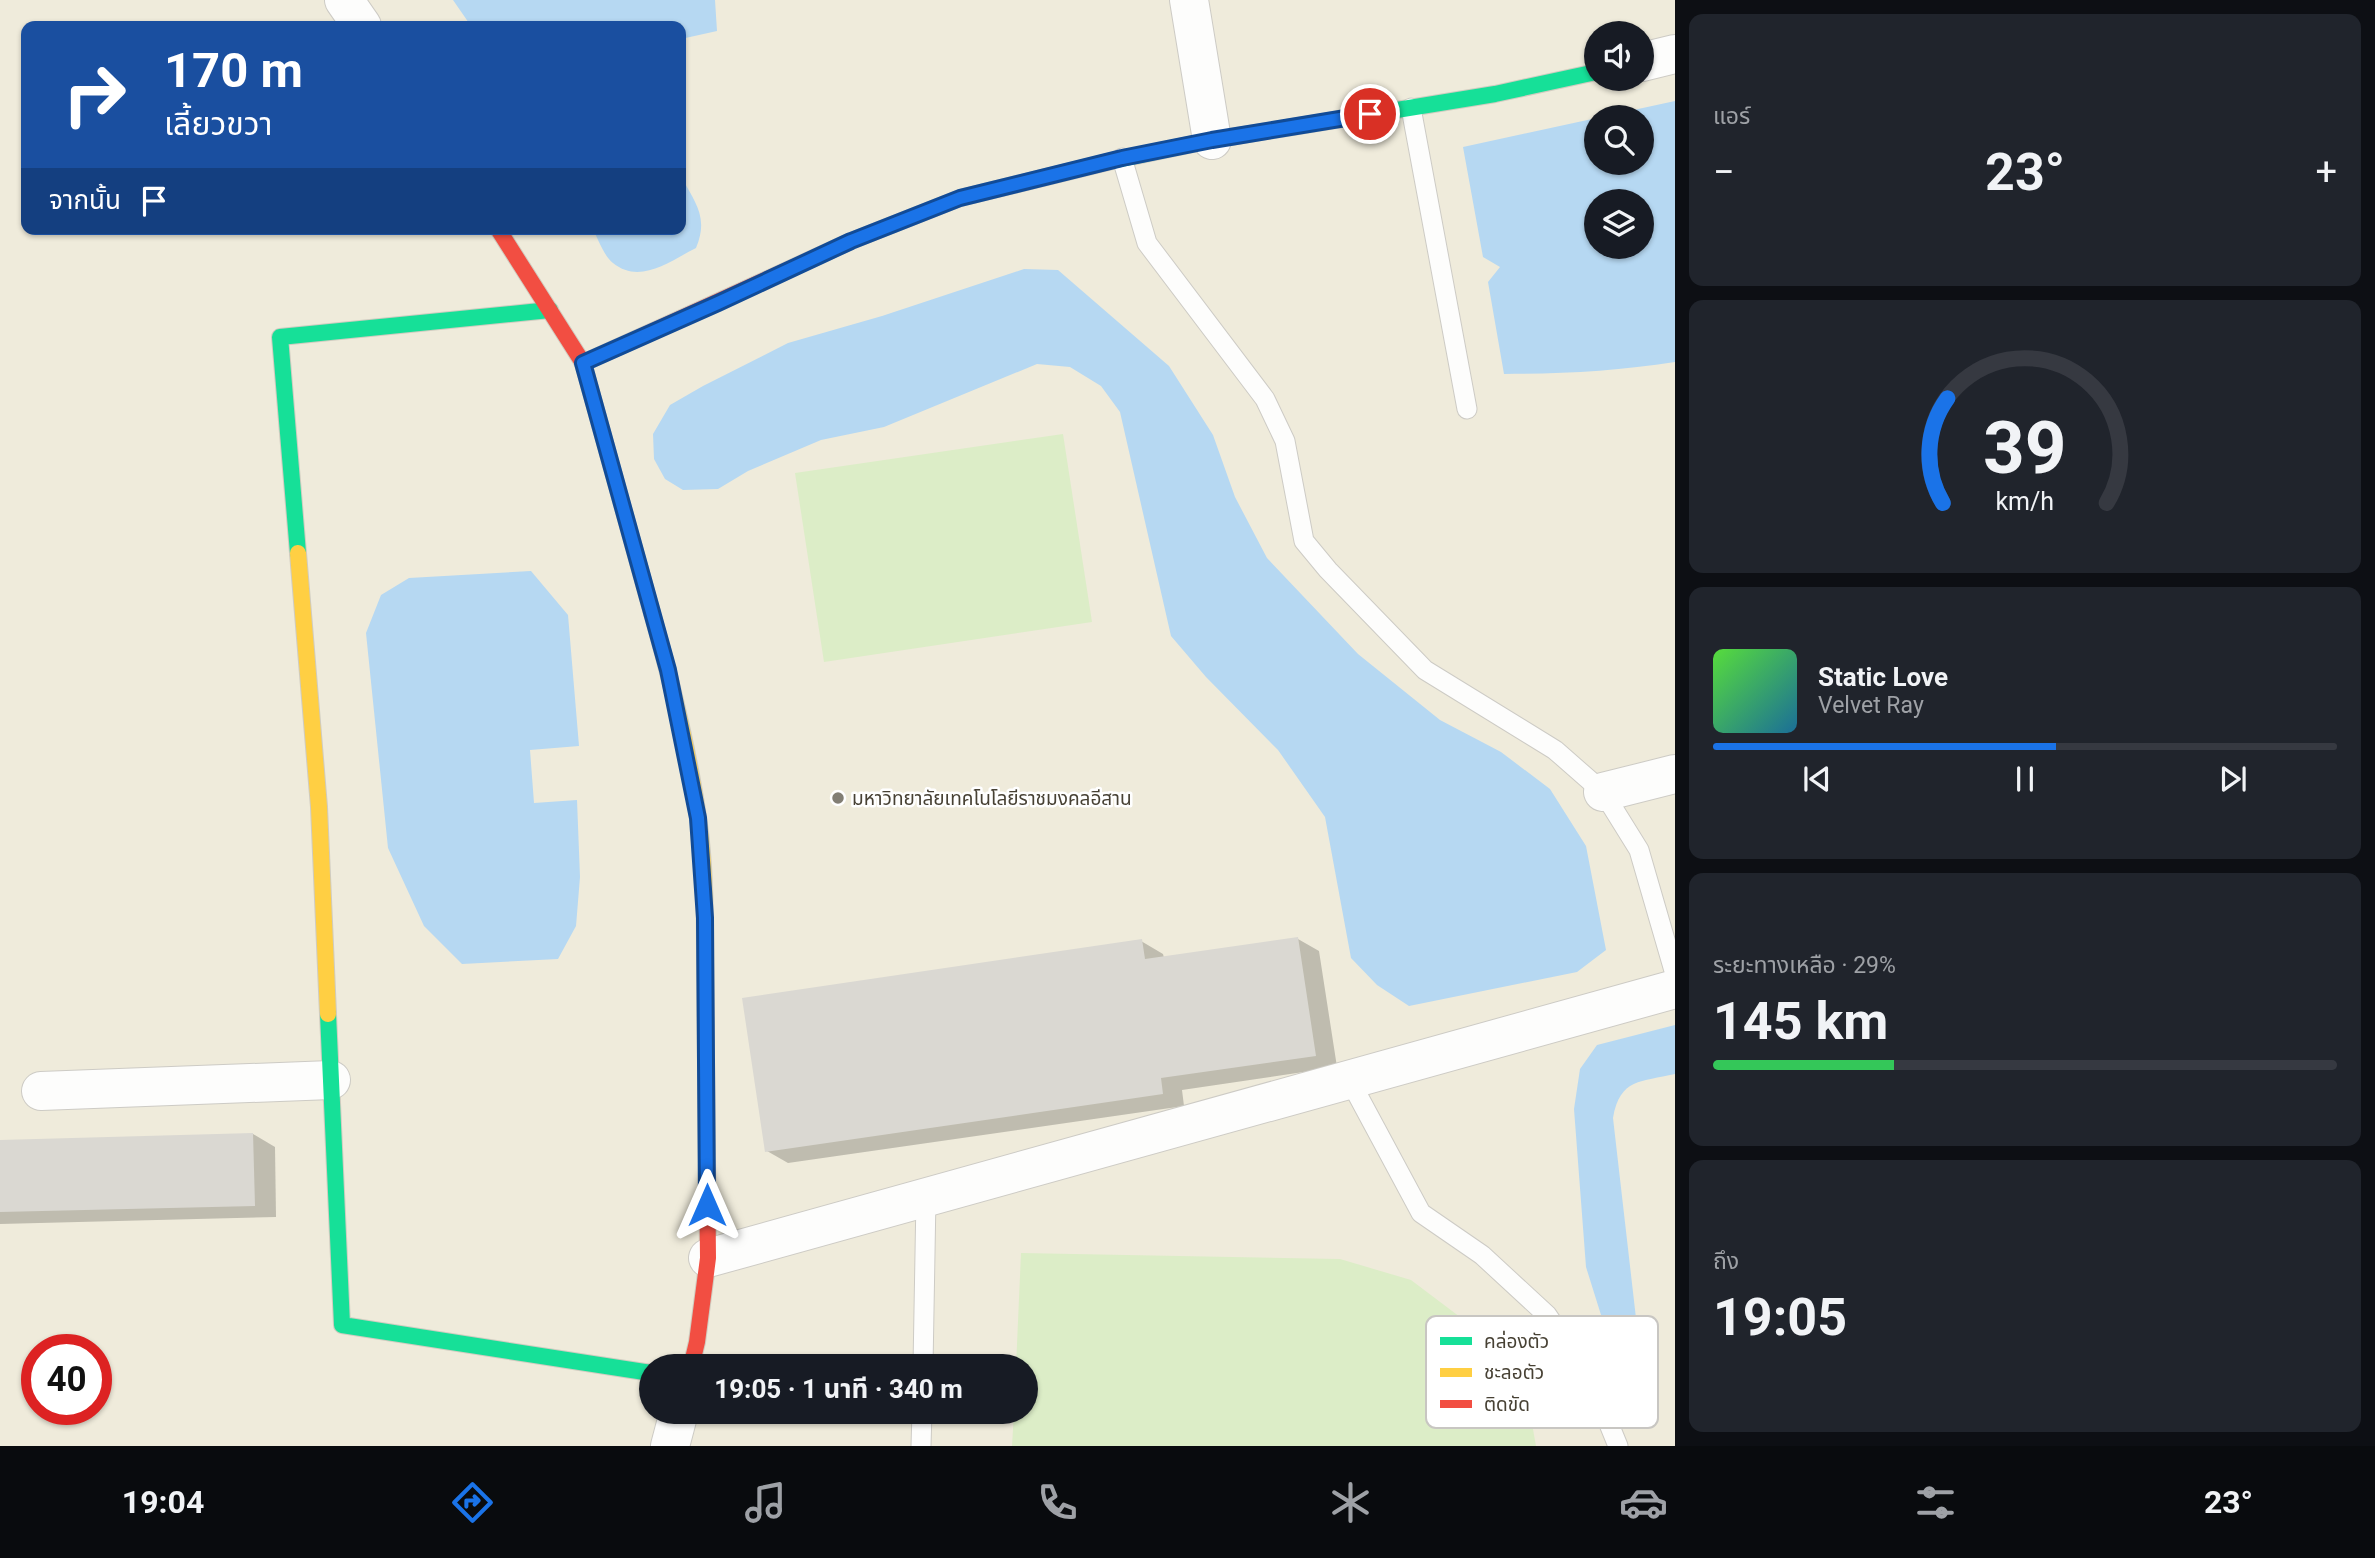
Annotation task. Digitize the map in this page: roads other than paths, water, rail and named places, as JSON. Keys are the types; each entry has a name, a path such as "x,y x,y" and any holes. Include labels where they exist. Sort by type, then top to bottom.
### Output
{"street":[{"path":"344,0 359,21"},
{"path":"1189,0 1212,140"},
{"path":"1654,59 1675,54"},
{"path":"583,363 851,241 960,198 1122,158 1212,140 1495,94 1584,75"},
{"path":"502,235 583,363 668,670 698,818 705,918 708,1258 694,1354"},
{"path":"550,310 280,337 320,807 342,1325 639,1371"},
{"path":"1603,792 1675,774"},
{"path":"708,1258 1675,989"},
{"path":"41,1091 331,1080"},
{"path":"670,1446 675,1424"}],"lane":[{"path":"1411,108 1466,409"},
{"path":"1122,158 1147,243 1265,400 1285,441 1304,541 1425,670 1555,750 1603,792 1639,850 1675,974"},
{"path":"1349,1079 1421,1213 1482,1255 1548,1316"},
{"path":"923,1354 926,1197"},
{"path":"921,1446 922,1424"},
{"path":"1611,1428 1618,1446"}],"water":[{"path":"453,0 715,0 717,31 686,38 686,21 468,21"},
{"path":"1675,101 1675,362 1590,371 1504,374 1488,282 1500,267 1483,257 1463,147 1584,121 1584,175 1654,175 1654,106"},
{"path":"686,185 701,219 696,248 655,269 634,272 613,263 596,235 686,235"},
{"path":"1024,269 1058,270 1169,366 1213,435 1235,497 1267,558 1358,654 1440,720 1501,752 1550,789 1586,846 1606,950 1577,972 1409,1006 1377,985 1351,958 1325,817 1278,750 1206,677 1171,636 1120,412 1101,386 1070,367 1037,364 884,427 821,440 748,471 718,489 683,490 665,479 654,459 653,434 670,405 703,386 788,343 882,316"},
{"path":"531,571 568,615 579,746 530,750 534,803 577,800 580,877 576,926 558,959 462,964 424,926 388,848 366,633 381,595 409,578"},
{"path":"1675,1025 1675,1074 1634,1084 1621,1095 1613,1118 1636,1316 1601,1316 1586,1267 1574,1109 1580,1069 1597,1045"}],"place":[{"name":"มหาวิทยาลัยเทคโนโลยีราชมงคลอีสาน","path":"838,798"}]}
